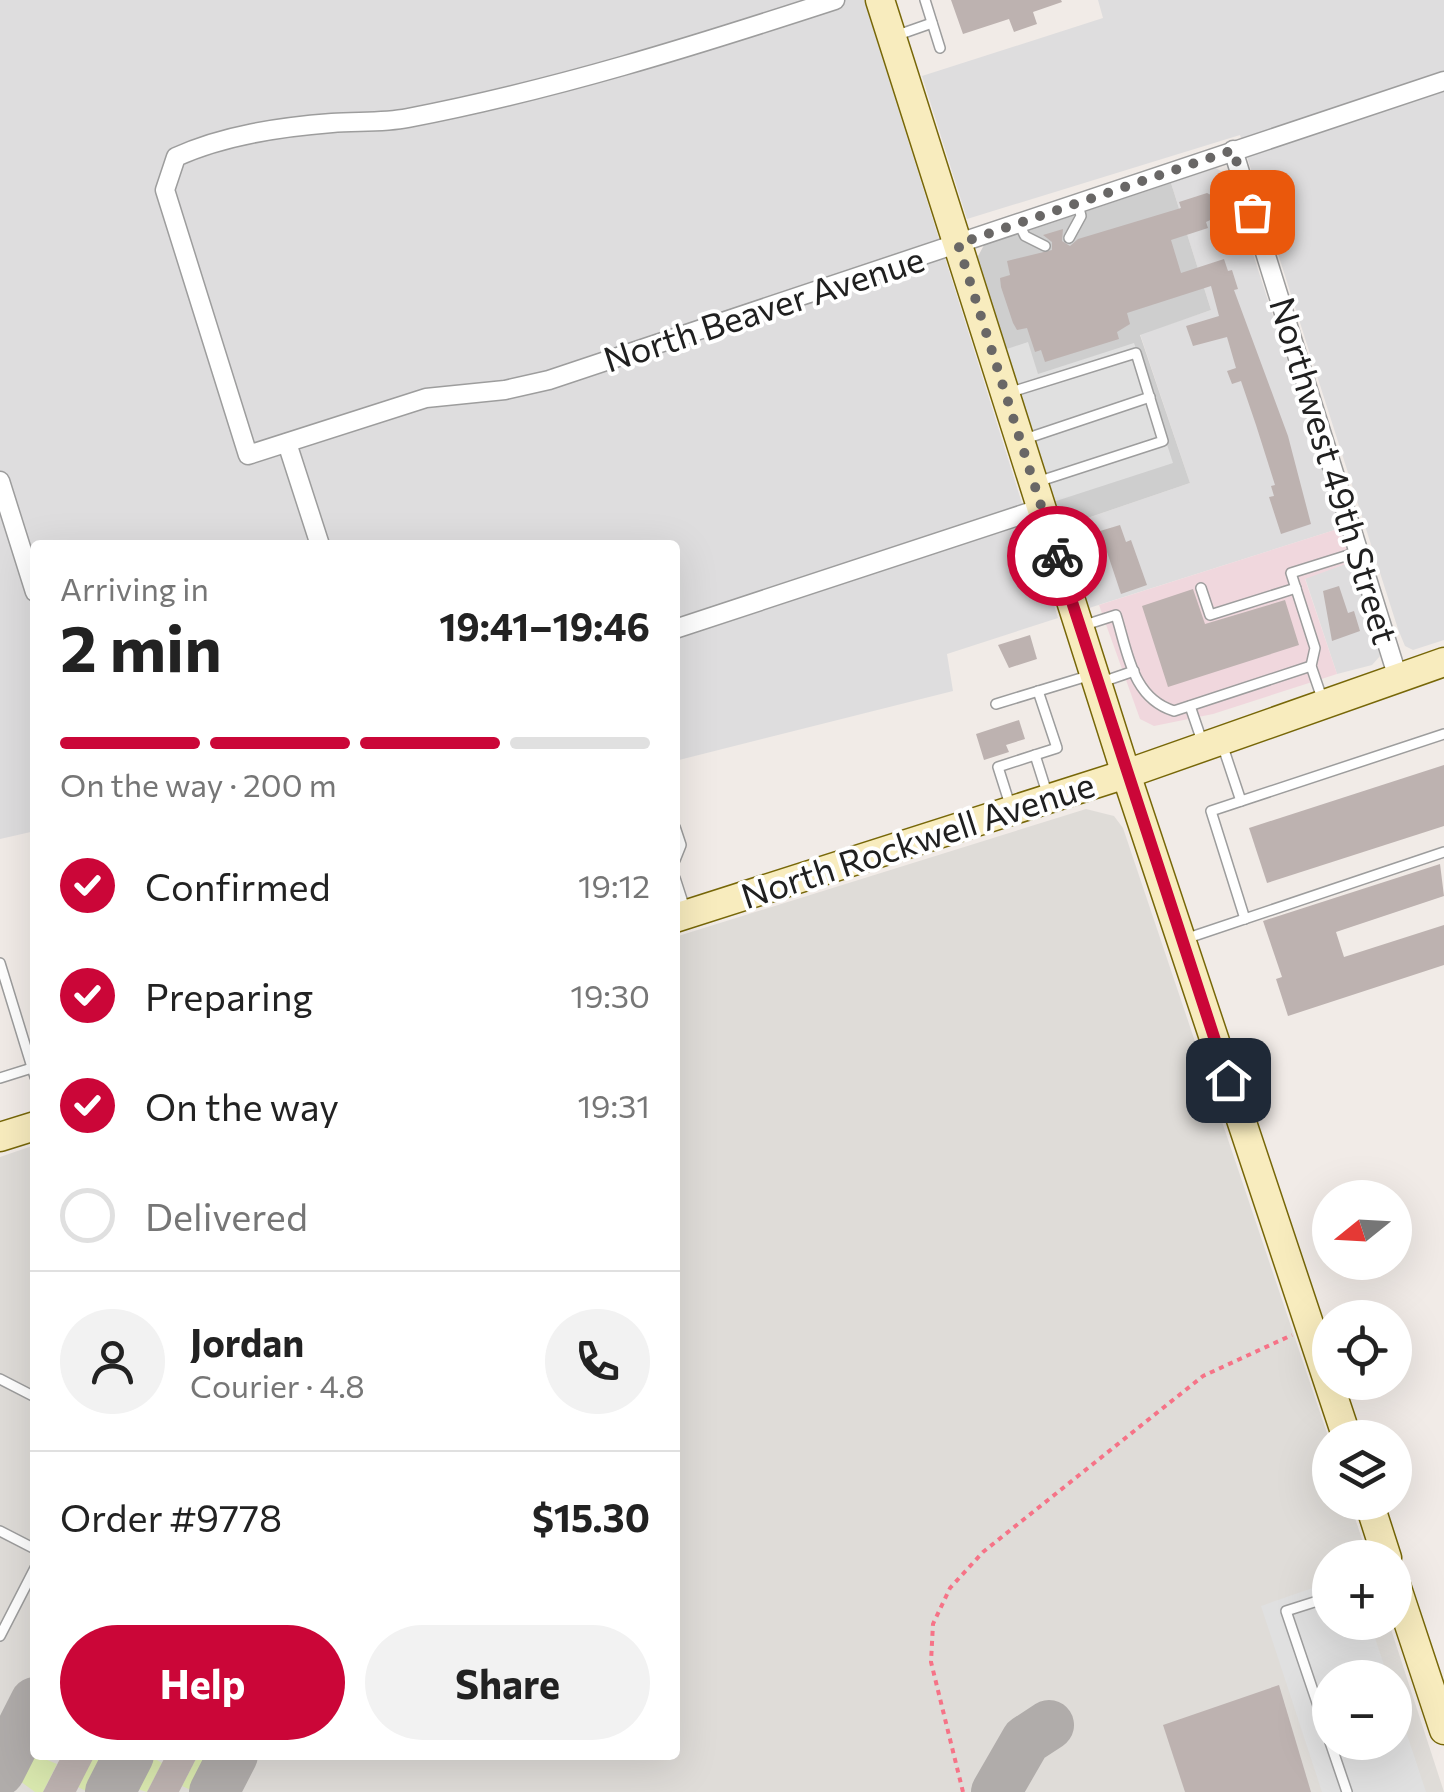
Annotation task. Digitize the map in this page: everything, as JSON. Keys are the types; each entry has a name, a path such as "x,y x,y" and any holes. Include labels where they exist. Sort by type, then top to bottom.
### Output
{"street":[{"name":"North Beaver Avenue","path":"835,0 667,55 528,92 403,119 328,123 211,141 176,157 165,190 248,455 426,398 505,390 549,380 1444,80"},
{"path":"880,0 1095,679 1341,1420"},
{"name":"Northwest 49th Street","path":"1233,150 1398,678"},
{"path":"288,442 318,540"},
{"path":"0,481 30,576"},
{"path":"680,627 1037,496"},
{"name":"North Rockwell Avenue","path":"681,916 1126,774 1444,662"},
{"path":"0,1137 30,1128"},
{"path":"1412,1633 1444,1730"}],"lane":[{"path":"925,0 940,48"},
{"path":"892,36 932,23"},
{"path":"1069,238 1081,216 1077,202"},
{"path":"1018,222 1025,236 1044,246"},
{"path":"1004,394 1136,353 1163,441 1037,496"},
{"path":"1019,441 1150,398"},
{"path":"1324,704 1311,666 1315,648 1291,573 1358,552"},
{"path":"1201,588 1210,616 1296,588"},
{"path":"1079,627 1116,615 1140,690 1153,705 1174,711 1311,666"},
{"path":"996,704 1134,671"},
{"path":"1012,811 998,767 1057,748 1038,691"},
{"path":"1190,706 1241,801"},
{"path":"1246,919 1211,811 1444,734"},
{"path":"1035,755 1049,799"},
{"path":"1182,940 1444,852"},
{"path":"0,963 30,1057"},
{"path":"0,1078 30,1071"},
{"path":"0,1379 30,1394"},
{"path":"0,1531 30,1546"},
{"path":"0,1636 30,1578"},
{"path":"1312,1602 1286,1611 1312,1688"},
{"path":"1336,1760 1347,1792"}],"path":[{"path":"963,1792 931,1662 933,1624 950,1588 983,1552 1204,1376 1311,1328"}],"shaded area":[{"path":"0,0 864,0 1058,618 947,654 953,691 680,760 680,540 30,540 30,832 0,839"},
{"path":"1098,0 1444,0 1444,640 1413,650 1405,646 1398,629 1240,135 967,219 922,76 1103,18"},
{"path":"1216,168 1228,176 1341,528 1089,608 1061,527 1190,483 1140,334 1211,310 1171,183"},
{"path":"1171,183 1211,310 1140,335 1190,483 1061,527 976,260 984,245"},
{"path":"1028,342 1038,374 1134,343 1173,463 1053,502 1004,350"},
{"path":"1341,528 1351,562 1305,579 1337,674 1213,714 1154,726 1140,719 1099,605"},
{"path":"1351,562 1380,656 1372,665 1337,674 1305,578"},
{"path":"1086,809 1114,816 1123,828 1312,1389 1312,1400 1316,1400 1323,1420 1312,1420 1312,1520 1356,1520 1362,1540 1312,1540 1312,1640 1395,1640 1401,1660 1312,1660 1312,1760 1412,1760 1412,1694 1444,1792 0,1792 0,1157 30,1147 30,1760 680,1760 680,935"},
{"path":"1312,1588 1312,1640 1376,1640 1382,1660 1312,1660 1312,1760 1412,1760 1412,1750 1426,1792 1322,1792 1261,1606"}],"green space":[{"path":"32,1760 57,1764 43,1792 35,1792 20,1781"},
{"path":"92,1760 106,1761 109,1772 100,1790 88,1792 78,1787"},
{"path":"139,1760 162,1763 147,1792 134,1788 131,1778"},
{"path":"195,1760 219,1760 204,1788 195,1792 182,1786"}],"building":[{"path":"951,0 1062,2 1033,12 1037,24 1014,32 1009,19 963,34"},
{"path":"1207,193 1213,196 1219,216 1206,222 1208,228 1171,240 1181,273 1224,259 1228,271 1232,270 1238,289 1234,290 1288,436 1311,524 1281,534 1269,497 1274,496 1271,486 1275,485 1256,425 1241,381 1232,384 1227,371 1236,368 1227,337 1193,346 1186,326 1219,316 1211,286 1127,313 1130,324 1117,332 1119,339 1045,362 1041,350 1035,352 1027,328 1017,330 1001,287 1000,278 1010,275 1007,261 1052,250 1052,242 1043,235 1063,229 1062,241 1070,246 1078,239 1181,208 1179,202"},
{"path":"1120,525 1126,542 1131,540 1147,585 1121,594 1100,531"},
{"path":"1339,586 1348,613 1354,611 1360,631 1332,641 1323,591"},
{"path":"1193,589 1205,624 1285,600 1299,645 1168,687 1142,606"},
{"path":"1030,635 1037,659 1009,668 998,645"},
{"path":"1019,720 1025,739 1006,745 1009,752 984,760 976,734"},
{"path":"1444,765 1444,826 1267,883 1249,828"},
{"path":"1440,864 1444,896 1336,932 1344,957 1444,925 1444,965 1288,1016 1276,979 1282,977 1263,921"},
{"path":"1279,1685 1311,1792 1185,1792 1163,1725"},
{"path":"59,1760 92,1760 76,1792 43,1792"},
{"path":"163,1760 195,1760 179,1792 147,1792"}],"taxiway":[{"path":"0,1771 30,1712"},
{"path":"996,1792 1026,1740 1049,1725"},
{"path":"110,1792 126,1760"},
{"path":"214,1792 230,1760"}],"way so far":[{"path":"1057,556 958,244 1233,150 1252,212"}],"route":[{"path":"1057,556 1228,1080"}]}
